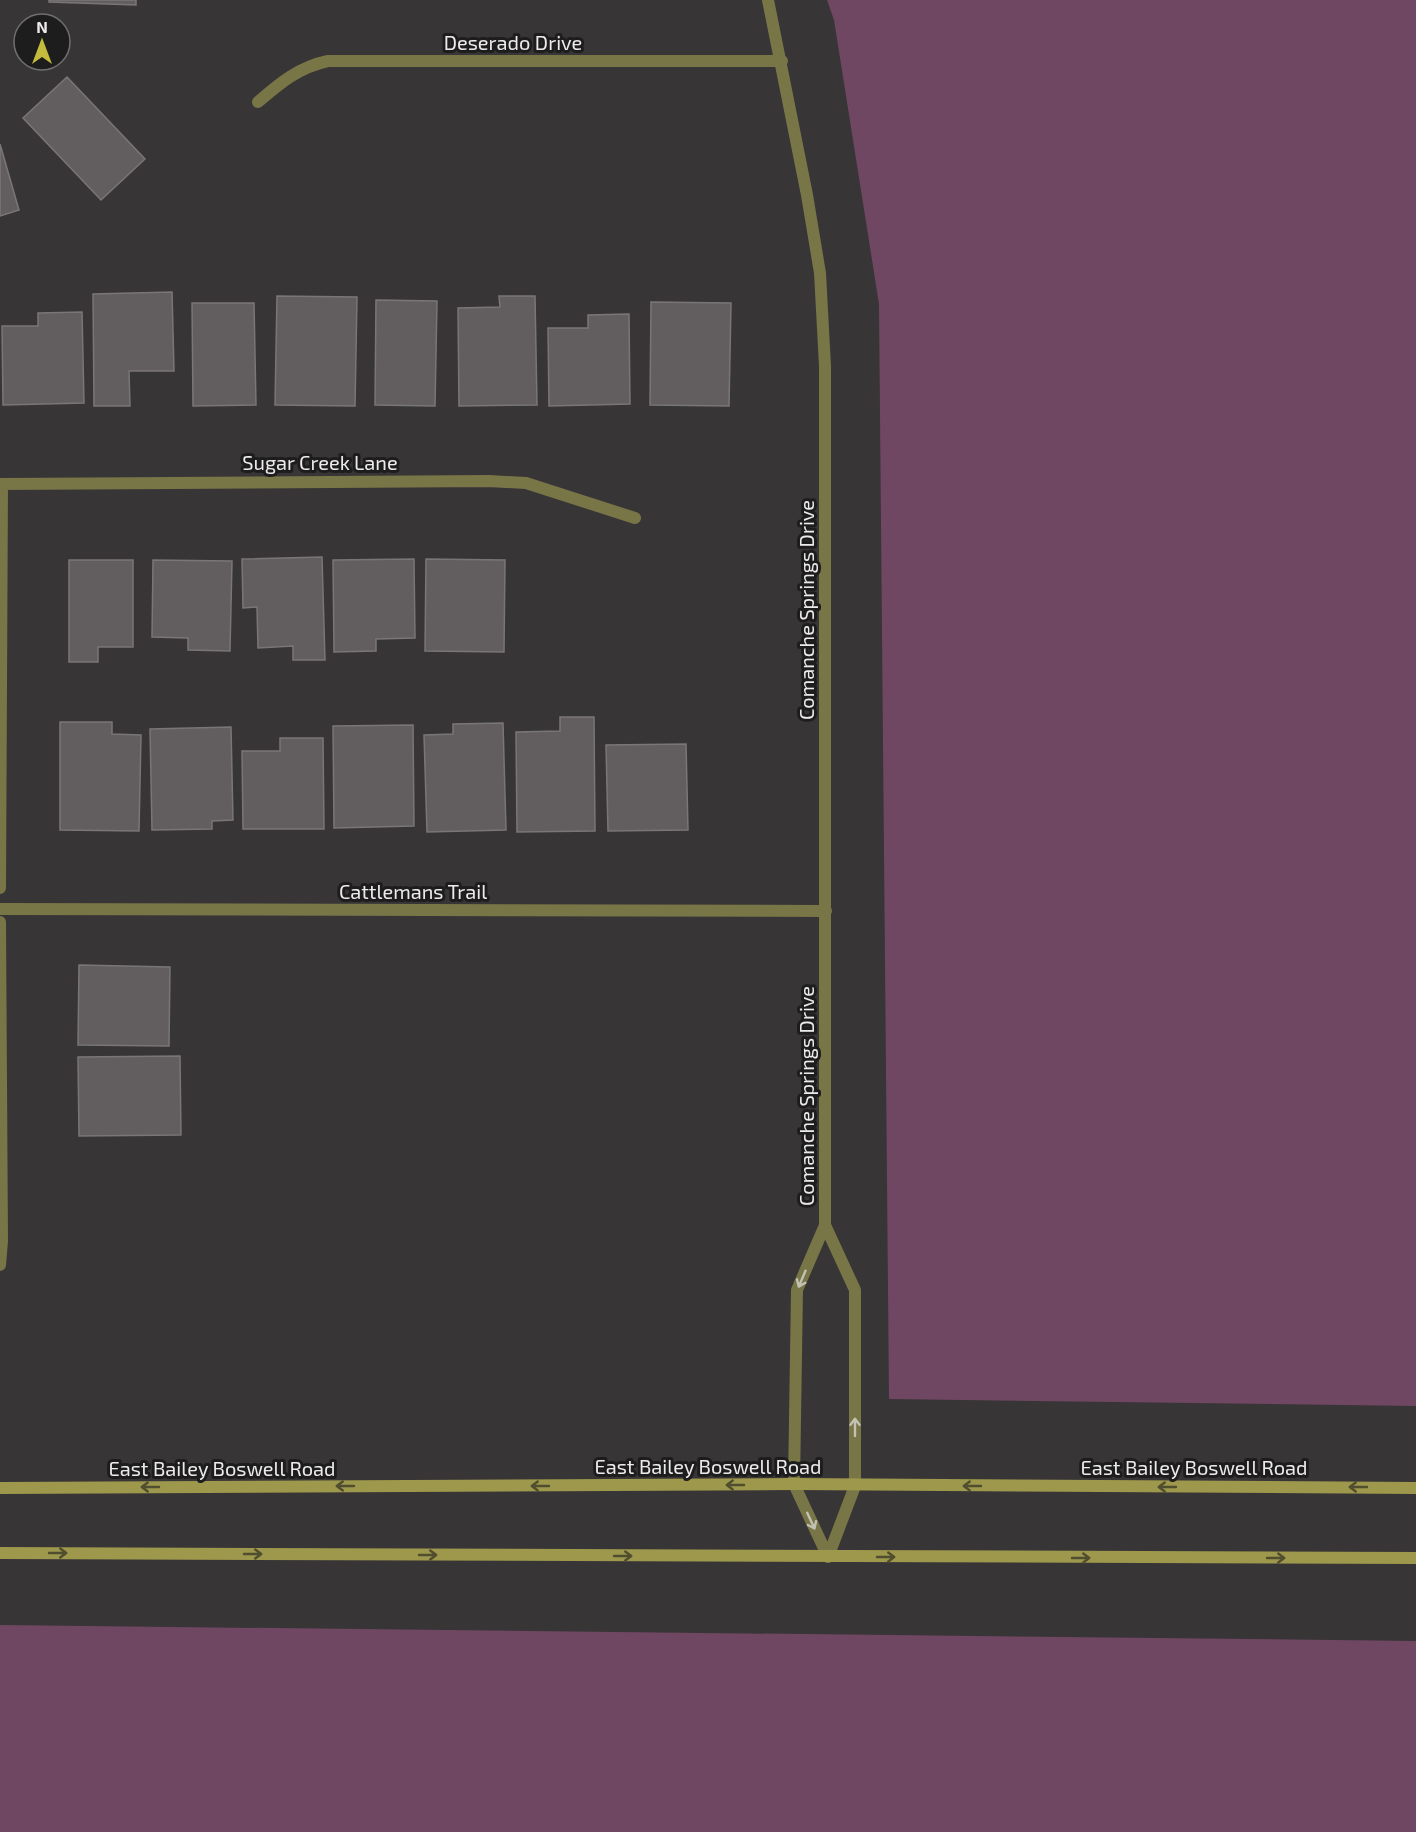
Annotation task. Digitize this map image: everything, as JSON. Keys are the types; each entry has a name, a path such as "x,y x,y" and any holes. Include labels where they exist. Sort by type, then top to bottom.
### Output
{"main road":[{"name":"East Bailey Boswell Road","path":"0,1488 794,1484 1416,1488"},
{"path":"0,1552 1416,1558"}],"street":[{"name":"Comanche Springs Drive","path":"768,0 782,61 820,273 824,354 825,1225 797,1290 794,1484 828,1557"},
{"name":"Deserado Drive","path":"258,102 290,75 310,65 328,61 782,61"},
{"name":"Sugar Creek Lane","path":"1,484 489,481 526,483 635,518"},
{"path":"0,888 1,484"},
{"name":"Cattlemans Trail","path":"0,909 826,911"},
{"path":"0,922 2,1241 0,1265"},
{"name":"Comanche Springs Drive","path":"825,1225 855,1290 855,1486 828,1557"}],"shaded area":[{"path":"827,0 1416,0 1416,1406 889,1399 879,304 834,20"},
{"path":"0,1625 1416,1641 1416,1832 0,1832"}],"building":[{"path":"49,0 136,0 136,5 49,2"},
{"path":"67,77 145,159 101,200 23,118"},
{"path":"0,144 19,210 0,216"},
{"path":"172,292 174,371 129,371 130,406 94,406 93,294"},
{"path":"277,296 357,297 355,406 275,405"},
{"path":"499,296 535,296 537,405 459,406 458,308 500,307"},
{"path":"376,300 437,301 435,406 375,405"},
{"path":"651,302 731,303 729,406 650,405"},
{"path":"192,303 254,303 256,405 193,406"},
{"path":"82,312 84,403 3,405 2,326 38,326 38,313"},
{"path":"629,314 630,404 549,406 548,328 588,328 588,315"},
{"path":"322,557 325,660 293,660 293,646 258,648 257,607 243,608 242,559"},
{"path":"414,559 415,638 376,639 376,651 334,652 333,560"},
{"path":"426,559 505,560 504,652 425,651"},
{"path":"69,560 133,560 133,647 98,647 98,662 69,662"},
{"path":"153,560 232,561 230,651 188,650 188,638 152,637"},
{"path":"560,717 594,717 595,831 517,832 516,732 560,731"},
{"path":"60,722 112,722 112,734 141,735 139,831 60,830"},
{"path":"503,723 506,830 427,832 424,735 453,734 453,724"},
{"path":"413,725 414,826 334,828 333,726"},
{"path":"231,727 233,820 212,821 212,829 152,830 150,729"},
{"path":"280,738 323,738 324,829 243,829 242,751 280,751"},
{"path":"686,744 688,830 608,831 606,745"},
{"path":"79,965 170,967 169,1046 78,1045"},
{"path":"180,1056 181,1135 79,1136 78,1057"}]}
